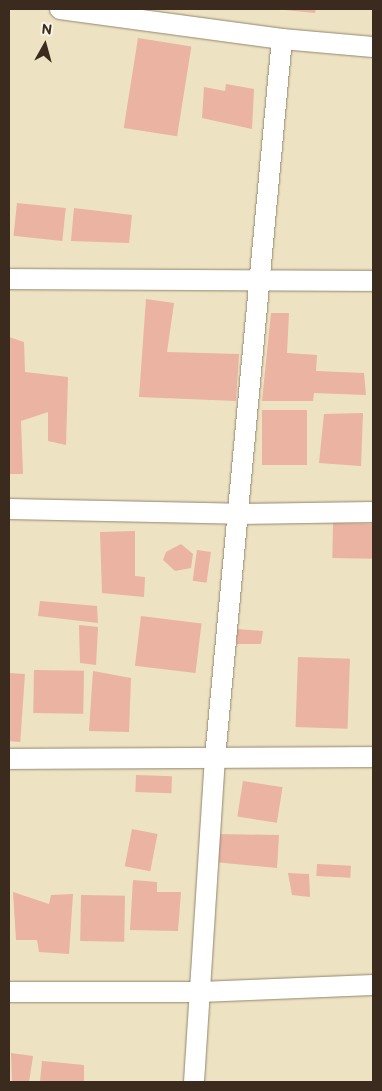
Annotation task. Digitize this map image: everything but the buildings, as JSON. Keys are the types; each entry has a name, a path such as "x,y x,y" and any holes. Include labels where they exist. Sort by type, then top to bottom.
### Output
{"street":[{"path":"60,9 145,14 282,39 373,47"},
{"path":"194,1082 215,758 240,514 259,280 282,39"},
{"path":"9,279 373,281"},
{"path":"9,509 240,514 373,512"},
{"path":"9,759 373,756"},
{"path":"9,992 200,992 373,985"}]}
